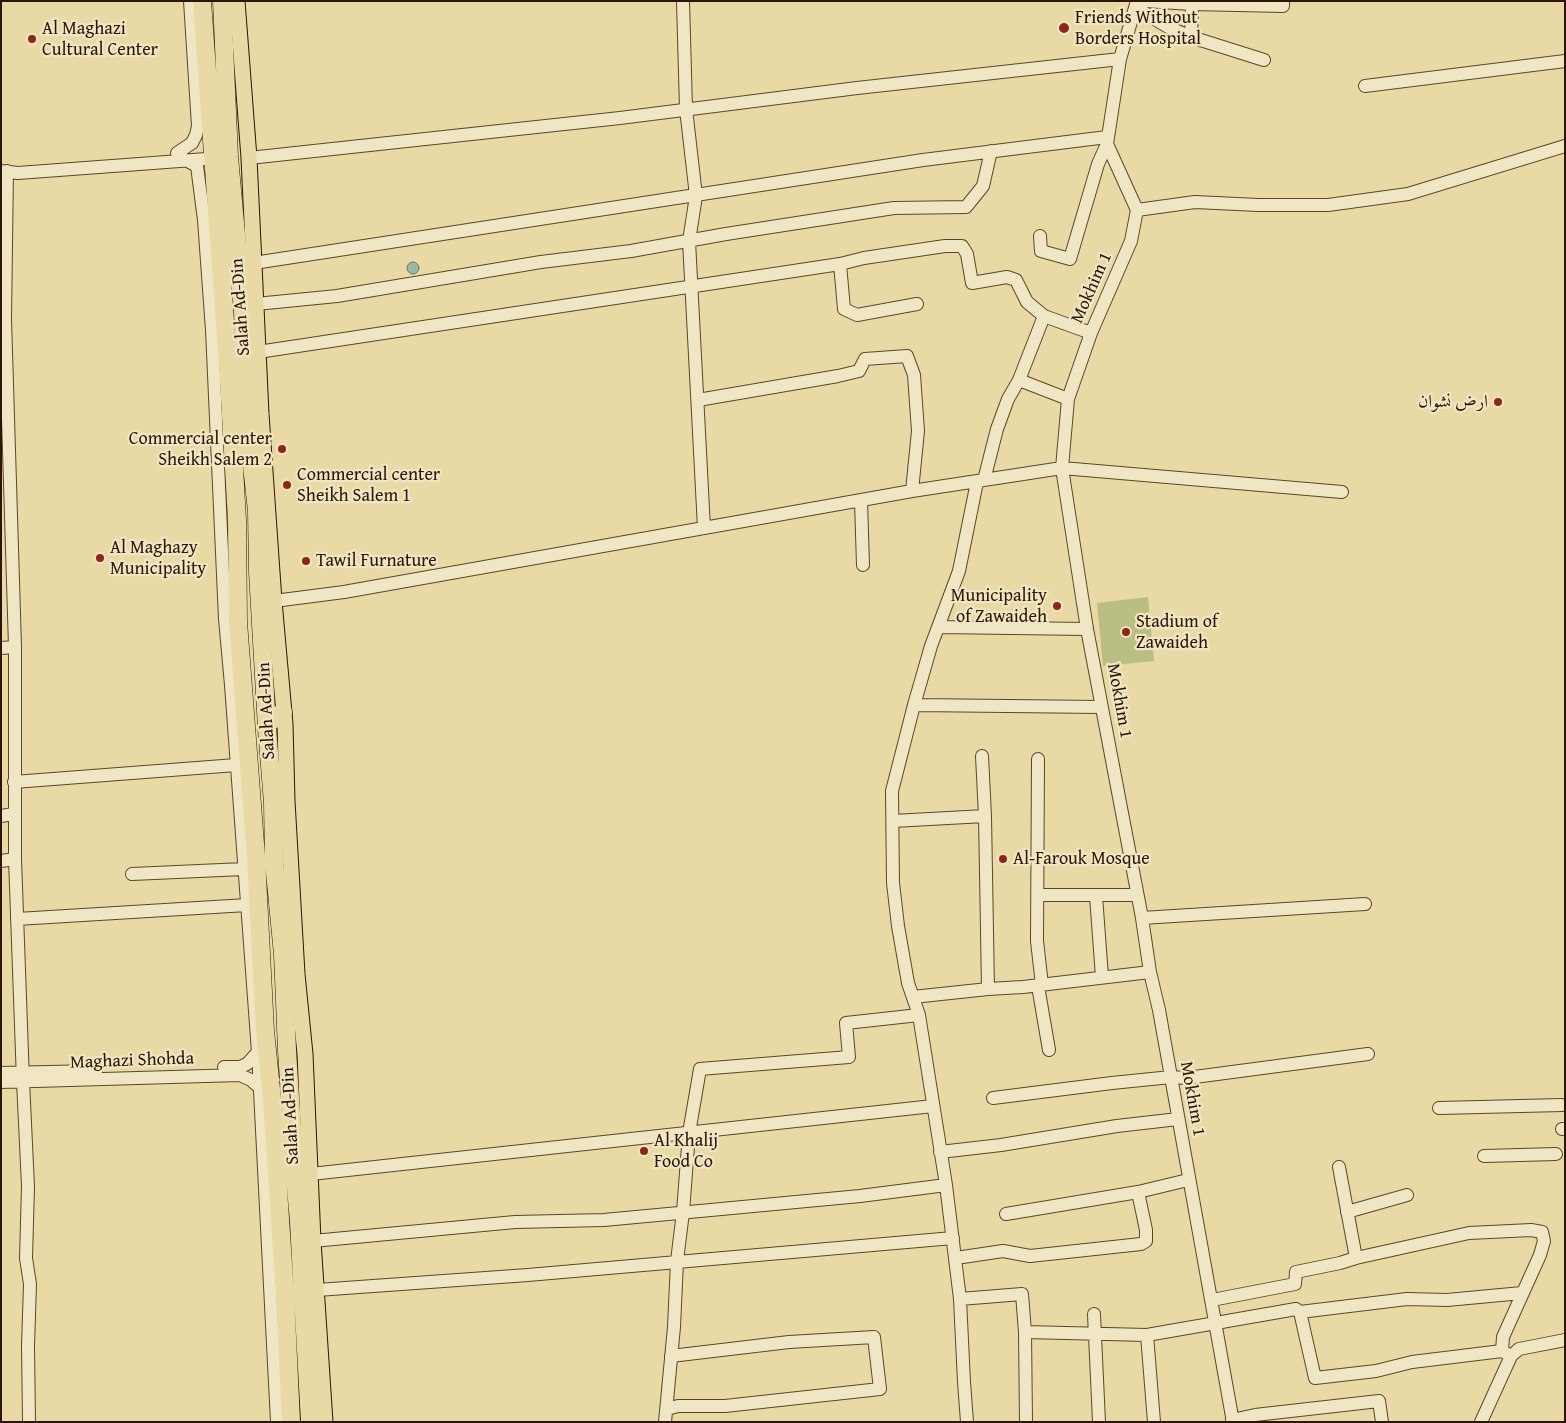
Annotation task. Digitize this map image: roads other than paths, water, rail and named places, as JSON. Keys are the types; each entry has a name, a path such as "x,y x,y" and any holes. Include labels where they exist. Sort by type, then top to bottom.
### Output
{"highway":[{"name":"Salah Ad-Din","path":"202,1 243,311 248,429 257,511 258,572 273,803 274,862 283,954 287,1050 310,1422"},
{"name":"Salah Ad-Din","path":"222,1 221,153 237,510 238,622 262,1051 272,1099 285,1294 291,1422"},
{"path":"248,429 261,414"},
{"path":"267,724 283,712"},
{"path":"250,863 274,862"},
{"path":"262,1051 278,1055 287,1050"}],"main road":[{"path":"237,1 249,158 261,414 283,712 296,960 305,1054 325,1422"}],"street":[{"path":"182,156 192,143 198,126 190,1"},
{"path":"683,1 686,110 696,196 689,241 704,528"},
{"path":"1139,4 1283,6 1283,1"},
{"path":"1139,4 1170,28 1191,37 1264,60"},
{"path":"1040,236 1041,251 1070,259 1107,140 1120,59 1139,4"},
{"path":"1191,37 1192,4"},
{"path":"249,158 686,110 1120,59"},
{"path":"1365,86 1565,61"},
{"path":"254,263 991,151 1107,140"},
{"path":"1107,140 1137,210 1196,202 1258,205 1328,204 1408,194 1565,146"},
{"path":"256,304 337,296 541,262 631,251 894,208 966,207 983,186 991,151"},
{"path":"29,1422 28,1346 30,1284 26,1258 28,1186 17,919 14,782 8,719 15,646 7,559 3,320 4,171 18,173 221,153"},
{"path":"182,156 197,166 204,220 212,330 225,619 236,765 250,863 247,905 262,1051 260,1088 277,1422"},
{"name":"Mokhim 1","path":"1137,210 1131,241 1091,333 1068,399 1062,468 1087,629 1142,918 1150,972 1159,1010 1188,1180 1204,1252 1232,1421"},
{"path":"258,352 840,264 864,258 945,246 962,246 968,254 972,284 1007,277 1016,280 1027,302 1044,316 1091,333"},
{"path":"840,264 844,309 857,315 917,304"},
{"path":"967,1422 960,1299 946,1185 919,1015 908,982 898,926 893,883 892,791 931,646 959,571 980,481 1008,399 1019,380 1044,316"},
{"path":"698,400 859,371 865,359 907,356 914,375 918,431 912,491"},
{"path":"1019,380 1068,399"},
{"path":"274,601 344,592 912,491 1062,468 1342,492"},
{"path":"861,500 863,565"},
{"path":"939,627 1087,629"},
{"path":"1,648 15,646"},
{"path":"914,705 1101,707"},
{"path":"982,756 988,989"},
{"path":"1038,759 1037,941 1040,985 1049,1050"},
{"path":"14,782 236,765"},
{"path":"1,816 14,814"},
{"path":"893,821 985,816"},
{"path":"1,861 15,859"},
{"path":"132,874 250,863"},
{"path":"1038,896 1137,895"},
{"path":"1096,896 1102,977"},
{"path":"1142,918 1365,904"},
{"path":"17,919 247,905"},
{"path":"913,996 1040,985 1150,972"},
{"path":"666,1415 674,1327 677,1261 689,1133 700,1069 849,1057 846,1023 919,1015"},
{"name":"Maghazi Shohda","path":"1,1082 23,1077 240,1067 247,1064 262,1051"},
{"path":"993,1098 1170,1077 1187,1078 1368,1054"},
{"name":"Maghazi Shohda","path":"1,1073 23,1077 240,1075 251,1080 260,1088"},
{"path":"1438,1108 1562,1105"},
{"path":"311,1174 933,1106"},
{"path":"940,1152 1178,1119"},
{"path":"1484,1156 1556,1154"},
{"path":"1339,1167 1356,1258"},
{"path":"1006,1214 1138,1192 1188,1180"},
{"path":"314,1241 515,1222 604,1220 860,1196 946,1185"},
{"path":"956,1258 1003,1252 1030,1256 1141,1244 1146,1241 1146,1230 1138,1192"},
{"path":"1347,1212 1407,1195"},
{"path":"1212,1300 1295,1284 1296,1272 1469,1233 1531,1230 1542,1232 1544,1241 1540,1255 1503,1337 1507,1353 1481,1422"},
{"path":"317,1290 528,1275 953,1238"},
{"path":"1025,1332 1056,1331 1148,1335 1296,1310 1300,1312 1407,1299 1447,1300 1522,1293"},
{"path":"960,1299 1022,1294 1025,1332 1026,1422"},
{"path":"1300,1312 1315,1378 1367,1372 1412,1362 1507,1353 1564,1340 1565,1329"},
{"path":"1094,1314 1099,1422"},
{"path":"1148,1335 1154,1422"},
{"path":"666,1415 678,1406 725,1406 880,1389 874,1336 789,1342 670,1356"},
{"path":"1232,1421 1255,1415 1379,1401 1382,1422"}],"place":[{"name":"Friends Without Borders Hospital","path":"1064,28"},
{"name":"Al Maghazi Cultural Center","path":"32,39"},
{"name":"ارض نشوان","path":"1498,402"},
{"name":"Commercial center Sheikh Salem 2","path":"282,449"},
{"name":"Commercial center Sheikh Salem 1","path":"287,485"},
{"name":"Al Maghazy Municipality","path":"100,558"},
{"name":"Tawil Furnature","path":"306,561"},
{"name":"Municipality of Zawaideh","path":"1057,606"},
{"name":"Stadium of Zawaideh","path":"1126,632"},
{"name":"Al-Farouk Mosque","path":"1003,859"},
{"name":"Al Khalij Food Co","path":"644,1151"}]}
